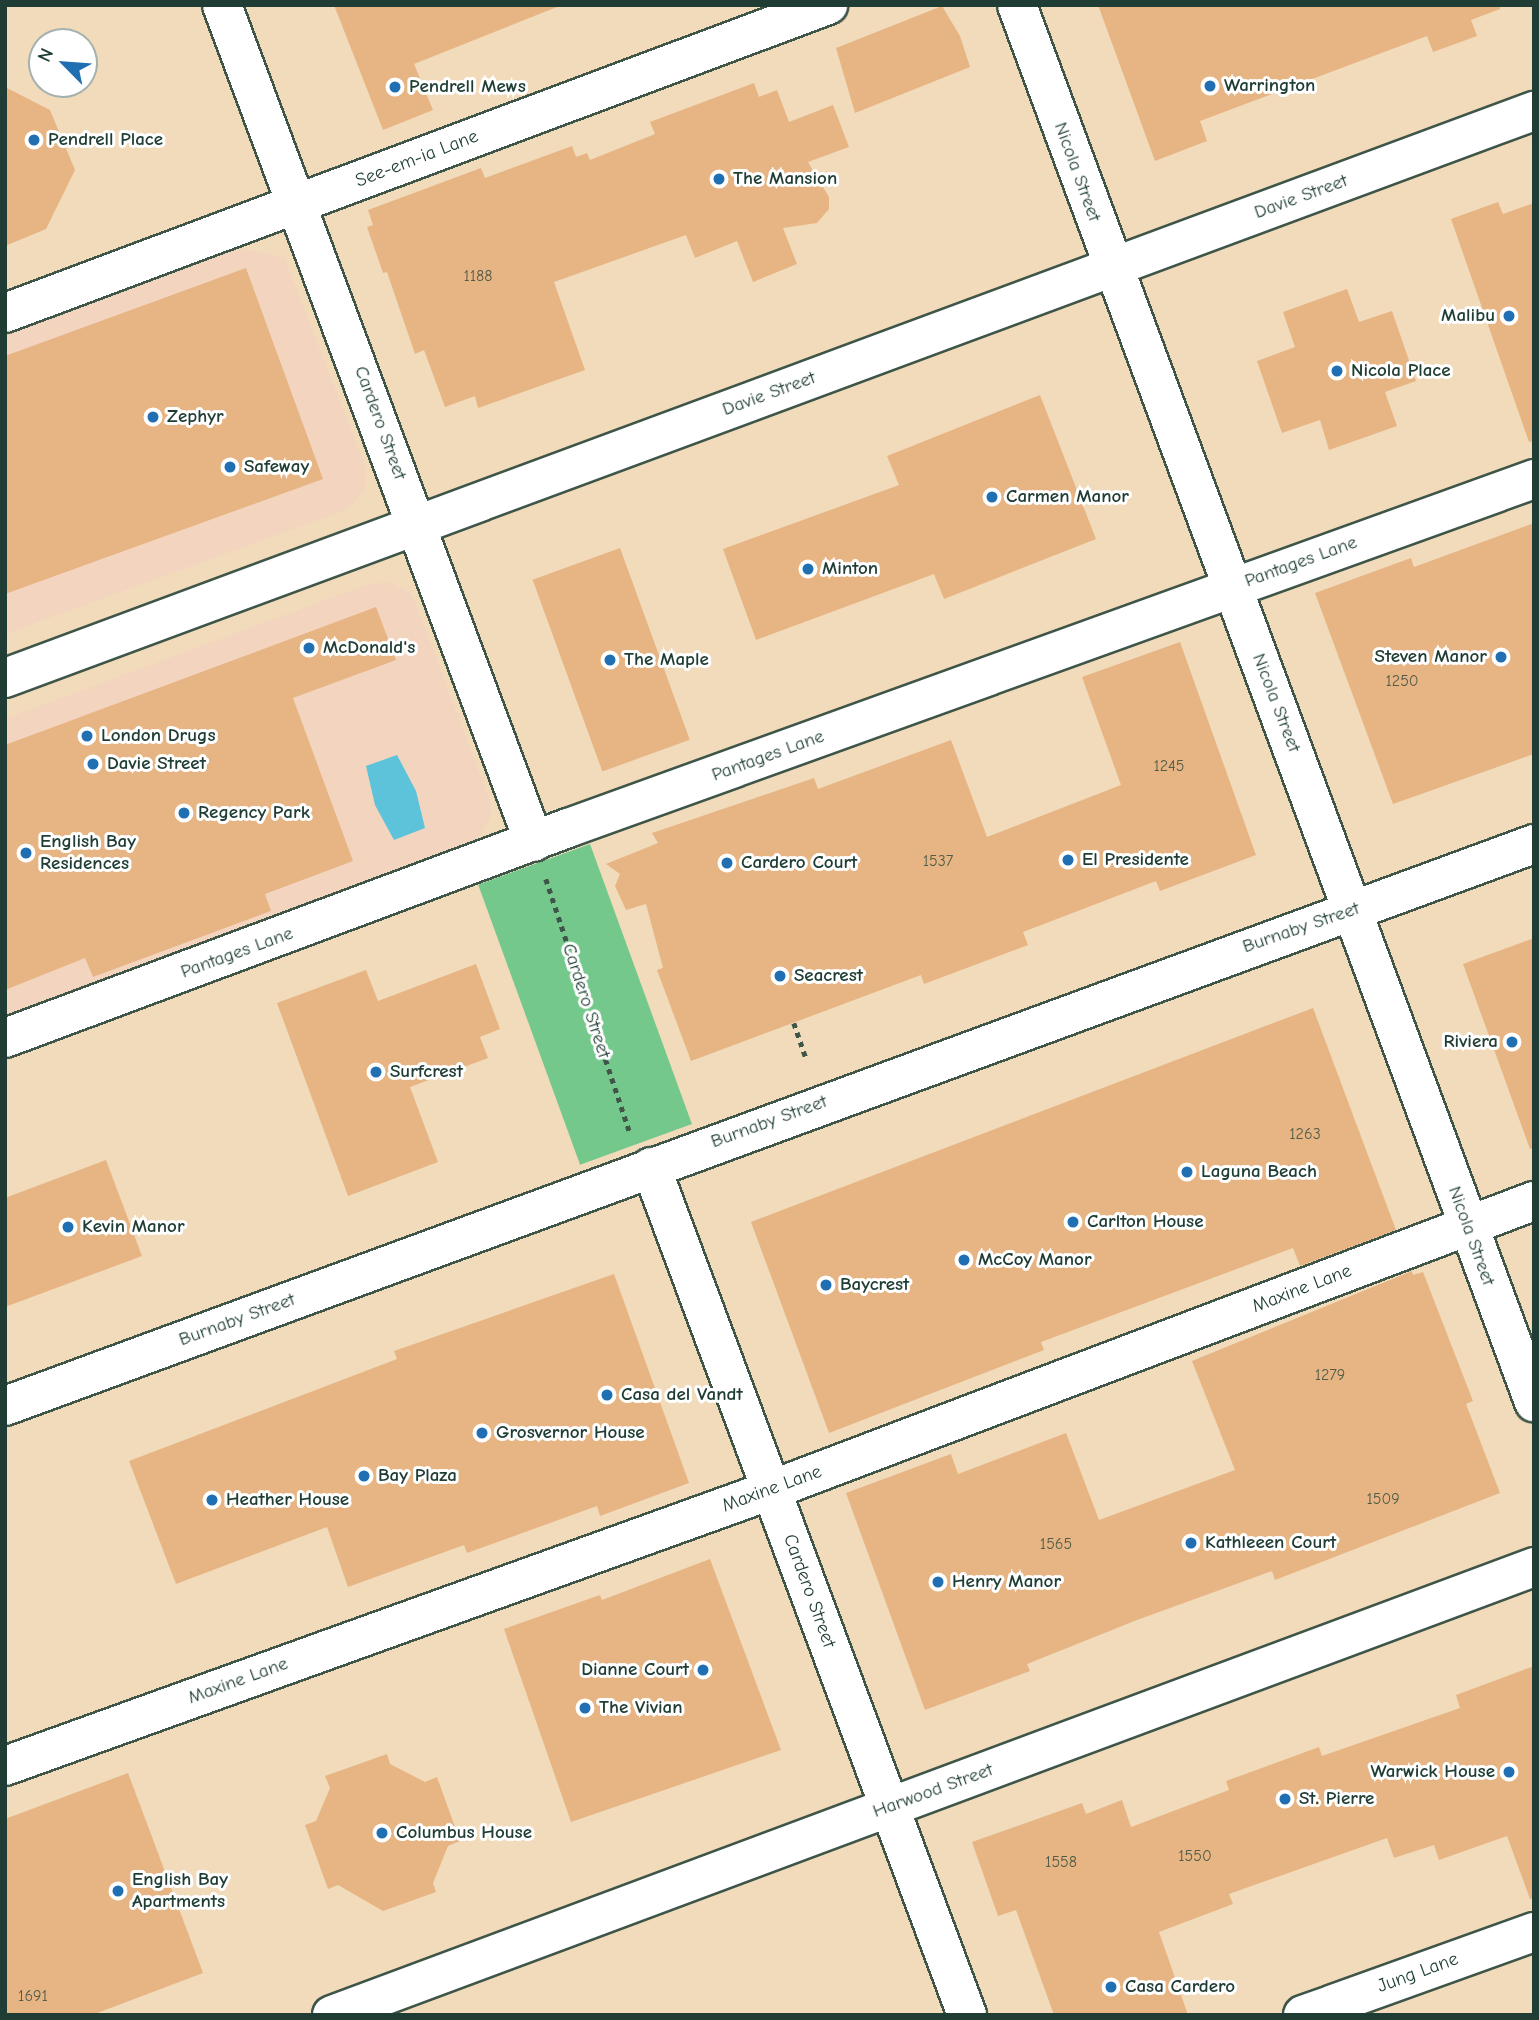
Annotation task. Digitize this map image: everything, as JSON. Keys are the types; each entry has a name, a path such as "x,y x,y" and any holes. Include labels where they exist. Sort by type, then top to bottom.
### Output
{"street":[{"name":"Cardero Street","path":"222,5 299,204 540,860"},
{"name":"See-em-ia Lane","path":"5,313 828,5"},
{"name":"Nicola Street","path":"1017,5 1534,1402"},
{"name":"Davie Street","path":"5,678 1534,111"},
{"name":"Pantages Lane","path":"5,1038 540,860 1232,587 1534,479"},
{"name":"Burnaby Street","path":"5,1406 1534,844"},
{"name":"Cardero Street","path":"651,1167 967,2015"},
{"name":"Maxine Lane","path":"5,1766 771,1490 1534,1201"},
{"name":"Harwood Street","path":"332,2015 1534,1567"},
{"name":"Jung Lane","path":"1303,2015 1534,1932"}],"path":[{"name":"Cardero Street","path":"540,860 627,1125"},
{"path":"794,1023 807,1060"}],"shaded area":[{"name":"Zephyr","path":"234,228 243,249 284,257 365,466 365,488 353,504 340,512 5,634 5,313"},
{"path":"389,582 410,593 415,602 491,804 491,815 482,834 467,846 5,1038 5,719 366,585"}],"green space":[{"path":"590,844 692,1124 580,1165 478,885"}],"water":[{"path":"397,755 416,791 425,828 394,840 375,805 366,766"}],"building":[{"name":"Pendrell Mews","path":"334,5 557,7 414,64 433,110 383,130"},
{"name":"Warrington","path":"1098,5 1499,5 1500,9 1471,20 1477,36 1433,52 1427,36 1200,121 1207,141 1155,161"},
{"path":"942,6 960,36 970,67 855,113 836,48"},
{"path":"754,83 759,97 777,90 789,122 833,105 849,147 808,162 829,197 829,209 817,223 783,228 797,264 753,282 737,241 695,258 686,235 554,282 585,370 478,408 475,396 445,407 424,350 415,354 387,272 383,273 367,227 373,225 368,210 481,168 485,178 572,146 576,157 587,153 590,160 655,134 650,122"},
{"name":"Pendrell Place","path":"5,87 50,110 75,170 46,229 5,246"},
{"name":"Malibu","path":"1498,202 1503,214 1534,203 1534,441 1529,442 1451,219"},
{"name":"Zephyr","path":"246,268 323,479 5,594 5,356"},
{"name":"Nicola Place","path":"1347,289 1359,322 1392,311 1416,381 1385,392 1397,426 1329,450 1320,420 1282,433 1257,361 1295,347 1283,312"},
{"path":"1040,395 1096,539 944,599 934,574 756,640 723,549 899,485 887,456"},
{"path":"1534,523 1534,754 1393,804 1315,593 1411,558 1414,567"},
{"name":"The Maple","path":"620,548 690,740 602,772 533,580"},
{"name":"Regency Park","path":"376,607 396,660 293,698 353,861 265,894 271,911 93,977 85,958 5,990 5,745"},
{"path":"1180,642 1256,855 1160,891 1156,881 1023,932 1028,945 924,984 921,975 691,1061 657,970 663,968 646,904 626,910 615,886 620,874 606,864 658,843 652,833 814,778 818,789 951,740 987,837 1121,785 1082,677"},
{"name":"Riviera","path":"1534,938 1534,1148 1530,1149 1463,964"},
{"name":"Surfcrest","path":"476,964 500,1029 480,1037 488,1058 410,1087 438,1162 348,1196 277,1003 366,970 378,1001"},
{"path":"1313,1008 1396,1230 1300,1266 1293,1248 1041,1342 1044,1350 829,1433 751,1222"},
{"name":"Kevin Manor","path":"106,1160 142,1256 5,1307 5,1198"},
{"path":"1412,1271 1413,1275 1423,1272 1473,1401 1466,1404 1500,1493 1275,1580 1272,1571 1137,1620 1027,1664 1030,1671 925,1710 846,1493 951,1454 958,1474 1066,1433 1099,1520 1235,1470 1192,1361"},
{"path":"614,1274 689,1483 600,1516 597,1506 467,1553 464,1545 348,1587 327,1527 176,1584 129,1461 397,1359 394,1351"},
{"path":"710,1559 781,1750 571,1822 504,1629 600,1595 602,1600"},
{"path":"1534,1666 1534,1898 1530,1899 1507,1836 1439,1860 1434,1845 1394,1858 1387,1838 1229,1894 1233,1904 1159,1932 1188,2015 1054,2015 1016,1910 998,1916 972,1842 1082,1803 1086,1814 1122,1800 1131,1827 1229,1790 1226,1781 1319,1747 1322,1756 1460,1708 1456,1695"},
{"name":"Columbus House","path":"387,1754 390,1764 425,1782 437,1777 460,1841 448,1846 433,1883 436,1892 383,1911 338,1885 328,1889 305,1825 316,1821 330,1788 325,1776"},
{"name":"English Bay Apartments","path":"128,1773 203,1973 92,2015 5,2015 5,1819"}],"place":[{"name":"Warrington","path":"1210,86"},
{"name":"Pendrell Mews","path":"395,87"},
{"name":"Pendrell Place","path":"34,140"},
{"name":"The Mansion","path":"719,179"},
{"name":"Malibu","path":"1509,316"},
{"name":"Nicola Place","path":"1337,371"},
{"name":"Zephyr","path":"153,417"},
{"name":"Safeway","path":"230,467"},
{"name":"Carmen Manor","path":"992,497"},
{"name":"Minton","path":"808,569"},
{"name":"McDonald's","path":"309,648"},
{"name":"Steven Manor","path":"1501,657"},
{"name":"The Maple","path":"610,660"},
{"name":"London Drugs","path":"87,736"},
{"name":"Davie Street","path":"93,764"},
{"name":"Regency Park","path":"184,813"},
{"name":"English Bay Residences","path":"26,853"},
{"name":"El Presidente","path":"1068,860"},
{"name":"Cardero Court","path":"727,863"},
{"name":"Seacrest","path":"780,976"},
{"name":"Riviera","path":"1512,1042"},
{"name":"Surfcrest","path":"376,1072"},
{"name":"Laguna Beach","path":"1187,1172"},
{"name":"Carlton House","path":"1073,1222"},
{"name":"Kevin Manor","path":"68,1227"},
{"name":"McCoy Manor","path":"964,1260"},
{"name":"Baycrest","path":"826,1285"},
{"name":"Casa del Vandt","path":"607,1395"},
{"name":"Grosvernor House","path":"482,1433"},
{"name":"Bay Plaza","path":"364,1476"},
{"name":"Heather House","path":"212,1500"},
{"name":"Kathleeen Court","path":"1191,1543"},
{"name":"Henry Manor","path":"938,1582"},
{"name":"Dianne Court","path":"703,1670"},
{"name":"The Vivian","path":"585,1708"},
{"name":"Warwick House","path":"1509,1772"},
{"name":"St. Pierre","path":"1285,1799"},
{"name":"Columbus House","path":"382,1833"},
{"name":"English Bay Apartments","path":"118,1891"},
{"name":"Casa Cardero","path":"1111,1987"}]}
